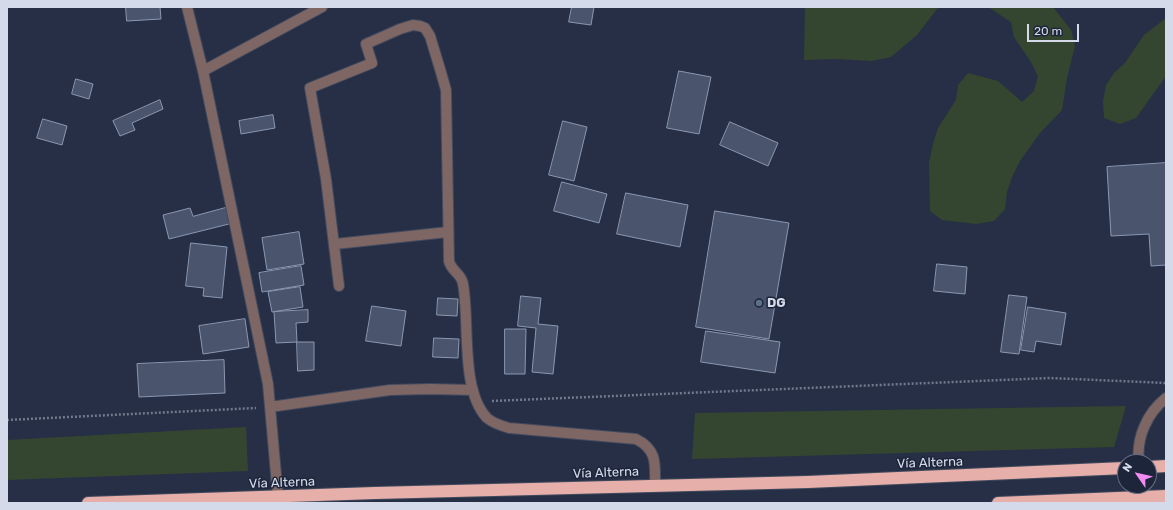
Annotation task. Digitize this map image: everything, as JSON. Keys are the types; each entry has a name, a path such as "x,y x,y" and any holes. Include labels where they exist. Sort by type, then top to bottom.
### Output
{"highway":[{"name":"Vía Alterna","path":"88,503 816,482 1117,468"},
{"path":"998,503 1082,501 1166,496"}],"street":[{"path":"187,7 203,71 268,384 278,497"},
{"path":"203,71 322,7"},
{"path":"339,286 326,179 310,98 310,88 372,63 366,44 400,29 413,25 420,26 428,32 446,90 448,232 450,265 463,281 464,285 467,311 468,365 477,402 487,418 509,428 636,439 647,446 654,458 655,486"},
{"path":"334,244 448,232"},
{"path":"270,407 390,390 473,390"},
{"path":"1139,454 1139,446 1145,425 1156,408 1166,398"}],"path":[{"path":"477,402 1050,378 1166,383"},
{"path":"7,420 270,407"}],"green space":[{"path":"805,7 941,7 937,9 917,35 891,57 872,61 836,59 804,60"},
{"path":"988,7 1053,7 1071,30 1075,46 1067,78 1062,110 1040,133 1020,161 1007,192 1005,209 994,221 976,224 942,220 930,211 929,163 938,128 956,100 958,85 968,73 998,81 1022,102 1034,91 1038,76 1031,62 1014,37 1011,22"},
{"path":"1166,18 1166,76 1136,118 1120,124 1104,118 1103,101 1106,85 1114,73 1125,63 1144,35"},
{"path":"1126,406 1114,447 692,459 695,413"},
{"path":"246,427 248,471 7,480 7,440"}],"building":[{"path":"126,7 160,7 161,19 127,21"},
{"path":"572,7 594,7 591,25 569,22"},
{"path":"679,71 711,77 699,134 667,128"},
{"path":"76,79 93,84 89,99 72,94"},
{"path":"160,100 163,109 132,123 135,130 120,136 113,121"},
{"path":"273,115 275,128 241,134 239,121"},
{"path":"43,119 67,126 62,145 37,138"},
{"path":"563,121 587,127 574,181 549,175"},
{"path":"730,122 778,143 768,166 720,145"},
{"path":"1166,163 1166,265 1151,266 1149,234 1111,236 1107,167"},
{"path":"562,182 607,194 599,223 554,211"},
{"path":"626,193 688,205 680,247 617,234"},
{"path":"229,207 233,223 169,239 163,215 190,208 193,216"},
{"path":"715,211 789,223 769,339 696,327"},
{"path":"299,232 304,264 267,270 262,238"},
{"path":"191,243 227,247 222,298 203,296 204,288 186,286"},
{"path":"937,264 967,267 965,294 934,291"},
{"path":"301,266 304,285 262,292 259,273"},
{"path":"300,287 303,307 272,312 268,292"},
{"path":"1009,295 1027,297 1019,354 1001,352"},
{"path":"521,296 541,298 538,324 558,326 553,374 532,372 536,328 518,326"},
{"path":"438,298 458,299 457,316 437,315"},
{"path":"372,306 406,311 401,346 366,341"},
{"path":"1028,307 1066,313 1061,345 1036,341 1034,352 1021,350"},
{"path":"308,310 308,322 296,323 297,342 276,343 274,312"},
{"path":"245,319 249,347 203,354 199,326"},
{"path":"505,329 526,329 525,374 505,374"},
{"path":"706,331 780,342 775,373 701,362"},
{"path":"434,338 459,339 458,358 433,357"},
{"path":"297,342 314,342 314,370 298,371"},
{"path":"224,360 225,393 139,397 137,364"}],"place":[{"name":"DG","path":"759,303"}]}
